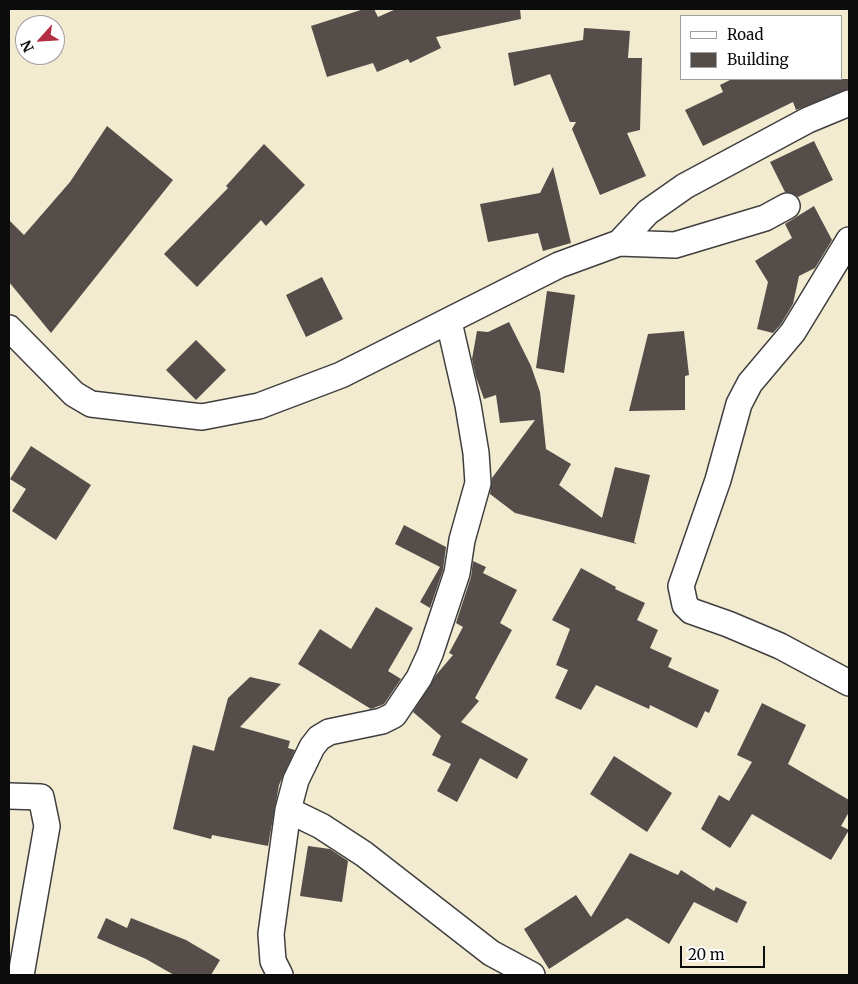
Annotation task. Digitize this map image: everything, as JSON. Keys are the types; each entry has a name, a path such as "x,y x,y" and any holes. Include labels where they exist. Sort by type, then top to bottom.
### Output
{"street":[{"path":"619,243 648,212 685,186 808,120 849,103"},
{"path":"9,328 74,394 91,404 202,416 260,406 341,375 559,265 619,243 675,245 765,218 787,206"},
{"path":"849,240 793,332 750,383 739,404 718,480 680,586 685,605 691,611 780,646 849,683"},
{"path":"280,975 273,961 271,934 288,810 296,780 312,746 319,738 329,732 382,721 394,715 419,678 438,632 457,573 462,540 478,483 471,424 449,322"},
{"path":"9,796 41,797 47,826 21,975"},
{"path":"288,810 321,826 364,854 491,953 532,975"}],"shaded area":[{"path":"9,9 849,9 849,975 9,975"}],"building":[{"path":"364,9 374,9 378,17 396,9 520,9 521,19 436,37 441,48 410,63 408,59 377,72 373,63 327,77 311,26"},
{"path":"584,28 630,31 628,58 642,58 640,130 627,133 646,176 600,195 572,129 576,122 570,122 550,74 514,86 508,53 583,40"},
{"path":"849,79 849,89 796,110 793,102 703,146 685,110 723,92 720,85 730,80"},
{"path":"107,126 173,180 51,333 9,282 9,220 24,235 70,182"},
{"path":"814,141 833,180 798,197 785,192 770,162"},
{"path":"264,144 305,185 266,226 261,220 197,287 164,254 228,188 226,186"},
{"path":"553,167 571,243 543,251 538,233 488,242 480,204 540,193"},
{"path":"814,206 832,240 815,268 799,276 793,304 781,324 773,333 757,329 768,282 755,261 792,238 785,224"},
{"path":"322,277 343,319 306,337 286,295"},
{"path":"547,291 575,295 564,373 536,368"},
{"path":"509,322 531,366 540,392 546,449 571,464 559,485 602,518 615,467 650,475 634,542 637,544 515,513 490,494 492,478 535,420 500,423 496,395 484,399 476,377 472,359 477,331 488,332"},
{"path":"684,331 689,375 685,376 685,410 629,411 648,334"},
{"path":"196,340 226,370 196,400 166,370"},
{"path":"31,446 91,485 56,540 12,511 26,489 10,479"},
{"path":"404,525 446,547 443,570 430,608 420,602 440,567 395,544"},
{"path":"473,561 486,567 483,573 517,590 500,623 512,630 475,698 479,701 461,722 528,759 517,779 480,758 457,802 437,791 451,764 432,755 441,736 413,712 436,675 453,655 449,653 463,627 456,623 471,577"},
{"path":"581,568 616,587 615,589 645,603 637,620 658,630 650,648 672,658 668,667 719,690 709,713 705,711 697,728 650,705 649,709 596,685 581,710 555,698 568,670 556,665 570,629 552,620"},
{"path":"376,607 413,628 388,671 401,679 384,704 371,709 298,664 320,629 351,649"},
{"path":"250,677 281,684 240,727 290,741 288,748 295,750 279,785 268,846 212,835 211,839 173,829 193,745 214,751 228,698"},
{"path":"762,703 806,725 788,764 849,800 849,812 841,826 849,830 831,860 752,814 730,848 701,829 719,795 729,801 752,762 737,755"},
{"path":"614,756 672,793 647,832 590,794"},
{"path":"308,846 330,849 348,861 342,902 300,896"},
{"path":"630,853 678,875 681,870 714,891 716,887 747,902 737,923 694,902 669,944 627,918 549,969 524,929 576,895 591,917"},
{"path":"106,918 127,928 131,918 186,940 220,960 211,975 174,975 146,959 97,938"}]}
